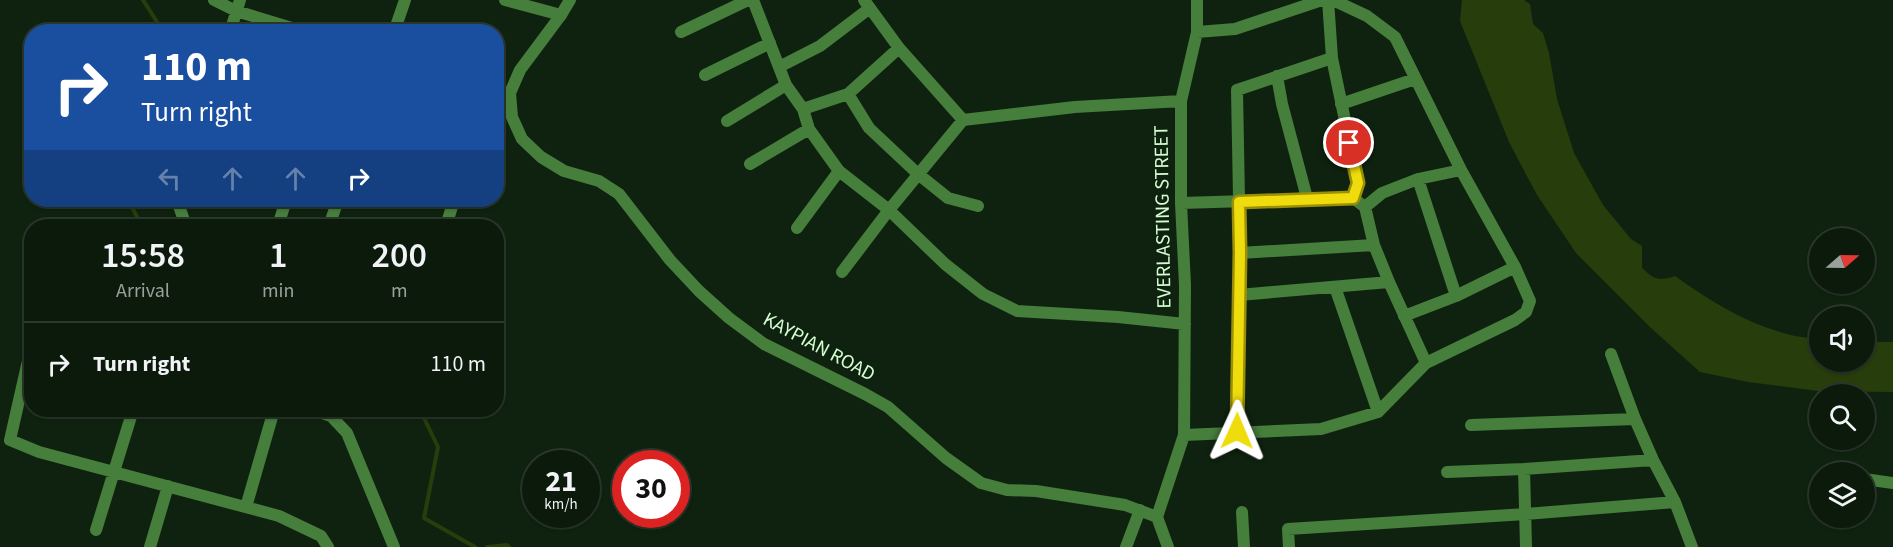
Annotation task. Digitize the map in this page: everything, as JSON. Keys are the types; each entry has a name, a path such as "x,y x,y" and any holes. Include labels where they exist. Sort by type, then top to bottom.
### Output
{"street":[{"path":"214,0 238,5 285,24"},
{"path":"397,24 405,0"},
{"path":"505,0 561,15"},
{"name":"KAYPIAN ROAD","path":"570,0 520,70 510,93 512,117 522,139 541,158 564,171 599,181 619,194 670,260 729,318 764,344 888,407 946,458 981,483 1007,490 1036,490 1125,505 1156,517"},
{"path":"681,32 748,0"},
{"path":"753,0 786,85 803,109 809,129 839,171 889,210 945,264 983,294 1017,311 1119,317 1185,324"},
{"name":"EVERLASTING STREET","path":"1156,517 1184,435 1185,324 1181,203 1181,100 1197,32 1197,0"},
{"path":"1197,32 1235,29 1322,0"},
{"path":"1184,435 1321,429 1377,412 1426,363 1515,320 1526,312 1530,301 1515,267 1461,170 1395,37 1367,16 1330,0 1332,58 1358,183 1353,198"},
{"path":"779,67 820,46 867,4 899,48 963,120"},
{"path":"232,24 238,5"},
{"path":"705,75 770,43"},
{"path":"803,109 848,94 899,48"},
{"path":"1237,431 1240,253 1237,90 1332,58"},
{"path":"1277,76 1282,104 1307,198"},
{"path":"1341,104 1415,79"},
{"path":"727,121 786,85"},
{"path":"848,94 869,128 918,174 948,198 978,206"},
{"path":"842,272 889,210 963,120 1075,107 1181,100"},
{"path":"750,164 809,129"},
{"path":"1365,207 1382,193 1418,179 1461,170"},
{"path":"798,228 839,171"},
{"path":"1418,179 1456,296"},
{"path":"1181,203 1353,198 1365,207 1374,245 1426,363"},
{"path":"1240,253 1374,245"},
{"path":"1404,316 1456,296 1515,267"},
{"path":"1239,295 1389,282"},
{"path":"1335,287 1377,412"},
{"path":"1611,354 1635,419 1675,502 1692,547"},
{"path":"24,378 10,440 39,452 279,516 321,536 328,547"},
{"path":"96,530 131,417"},
{"path":"246,507 272,417"},
{"path":"331,417 347,433 394,547"},
{"path":"1472,425 1635,419"},
{"path":"1447,472 1653,460"},
{"path":"1524,469 1526,547"},
{"path":"1875,481 1893,483"},
{"path":"150,547 168,486"},
{"path":"1289,547 1288,529 1675,502"},
{"path":"1126,547 1140,510"},
{"path":"1242,512 1244,547"},
{"path":"1156,517 1168,547"}],"shaded area":[{"path":"1462,0 1524,0 1530,4 1533,24 1543,33 1549,53 1557,99 1574,153 1603,205 1631,239 1642,246 1642,268 1650,275 1664,279 1675,276 1715,302 1757,324 1791,335 1809,338 1809,372 1875,372 1875,342 1893,342 1893,392 1875,392 1875,384 1809,384 1809,390 1748,382 1700,372 1651,328 1576,253 1537,195 1509,142 1460,21"}],"waterway":[{"path":"143,0 158,24"},
{"path":"132,207 138,219"},
{"path":"423,417 438,447 424,518 475,547"},
{"path":"487,547 507,545 509,547"}],"route":[{"path":"1237,431 1239,202 1353,198 1358,183 1349,143"}]}
